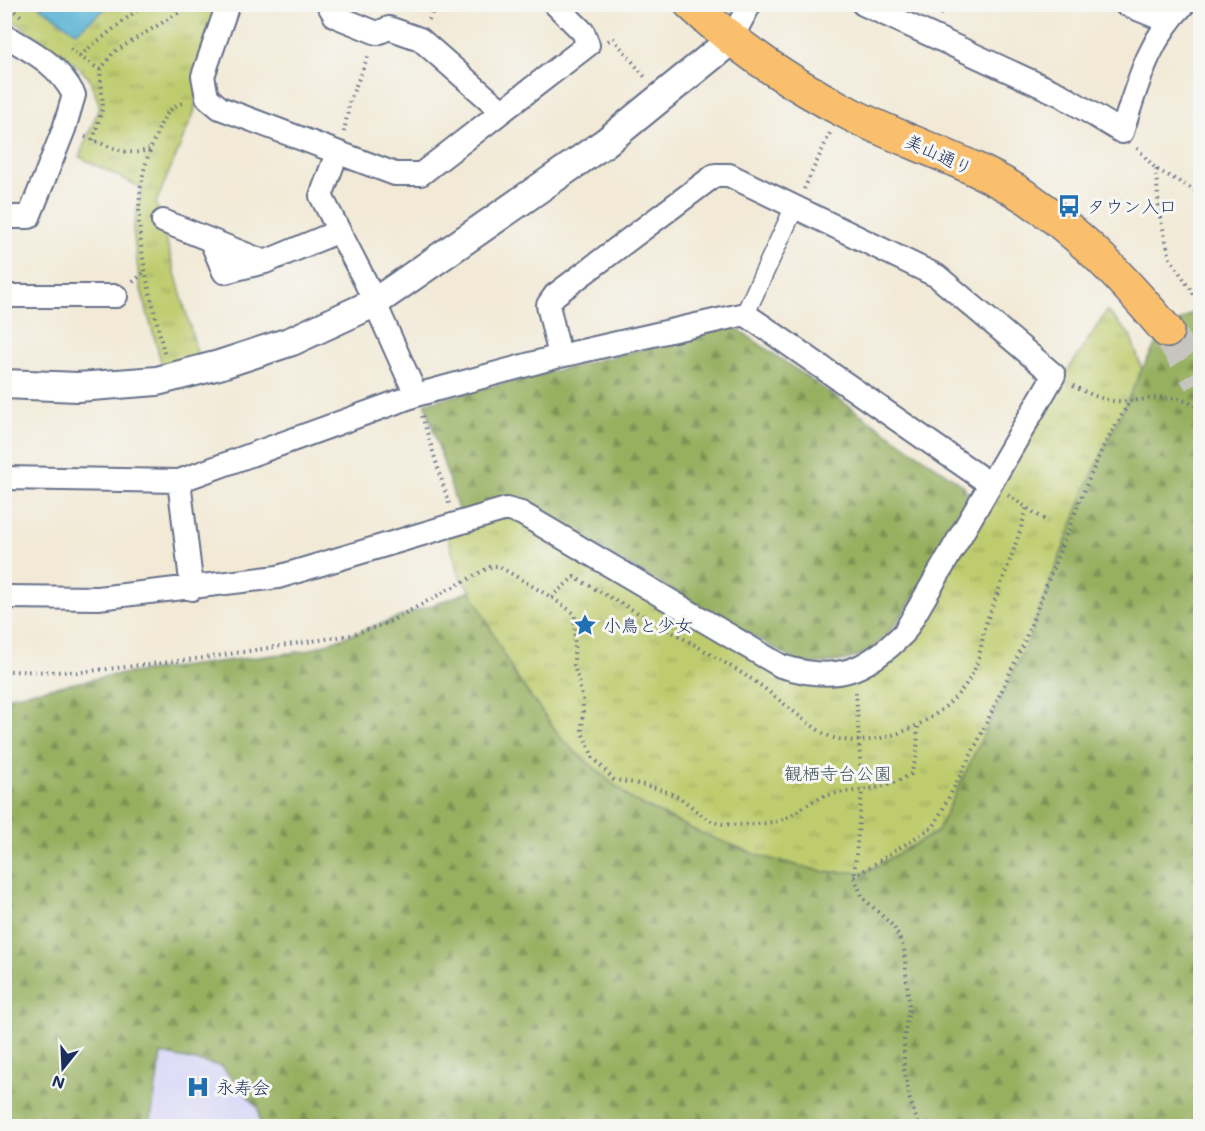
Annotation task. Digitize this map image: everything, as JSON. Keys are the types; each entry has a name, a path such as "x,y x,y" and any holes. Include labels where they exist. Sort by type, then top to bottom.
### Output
{"main road":[{"name":"美山通り","path":"691,4 730,41 811,92 853,115 961,163 1027,198 1078,236 1123,278 1167,331"}],"street":[{"path":"228,4 203,76 207,97 220,108 395,174 421,174 588,45 584,32 555,4"},
{"path":"328,4 335,16 377,33 389,28 420,39 502,111"},
{"path":"4,384 78,387 157,381 219,365 292,340 374,303 606,142 730,41 750,4"},
{"path":"863,4 1060,95 1122,132 1148,55 1167,21 1184,4"},
{"path":"1125,4 1167,21"},
{"path":"4,35 50,61 66,79 74,95 64,129 29,217 4,217"},
{"path":"337,153 321,196 374,303 418,401"},
{"path":"4,597 98,598 278,578 506,509 522,514 781,666 810,675 836,674 854,669 883,654 904,633 1054,375 937,276 729,175 715,175 555,295 548,306 560,356"},
{"path":"745,314 795,206"},
{"path":"159,226 212,241 224,272 265,262 337,232"},
{"path":"4,296 116,296"},
{"path":"4,478 179,481 560,356 745,314 990,484"},
{"path":"179,481 192,589"}],"path":[{"path":"4,4 23,17"},
{"path":"79,56 146,4"},
{"path":"172,4 178,13"},
{"path":"93,140 103,106 100,70 114,52 178,13 186,4"},
{"path":"337,153 348,121 350,100 377,33"},
{"path":"613,38 647,80"},
{"path":"61,43 100,70"},
{"path":"64,129 127,153 139,154 150,149"},
{"path":"795,206 831,132"},
{"path":"1122,132 1156,169 1193,189 1200,196"},
{"path":"1156,169 1159,212 1170,258 1200,304"},
{"path":"1082,390 1112,401 1130,401 1150,397 1178,399 1200,410"},
{"path":"418,401 452,515"},
{"path":"854,877 934,826 1013,668 1104,445 1130,401"},
{"path":"990,484 1048,522"},
{"path":"4,671 81,672 204,658 351,635 387,622 492,566 498,566 575,614 574,664 583,700 582,732 593,757 614,780 645,784 679,798 714,822 765,824 784,819 801,807 825,796 885,788 911,774 917,755 918,727"},
{"path":"854,669 862,790 854,877 863,898 894,927 904,948 909,1007 904,1039 904,1069 910,1100 919,1126"}],"shaded area":[{"name":"永寿会","path":"161,1054 221,1066 258,1108 260,1126 150,1126"}],"green space":[{"path":"4,5 227,5 201,72 194,113 156,203 198,356 162,365 140,286 133,230 142,188 79,157 100,106 89,78 72,61 5,15"},
{"path":"1200,308 1200,1126 260,1126 258,1108 221,1066 161,1054 150,1126 5,1126 5,697 114,675 306,651 471,591 514,674 565,743 631,799 698,832 763,857 825,872 866,872 937,832 1026,646 1087,486 1142,369 1162,333"},
{"name":"観栖寺台公園","path":"1107,311 1130,335 1142,369 1087,486 1026,646 937,832 866,872 825,872 763,857 698,832 631,799 565,743 514,674 471,591 460,577 445,528 506,509 810,675 883,654 1054,375 1069,369"},
{"path":"732,327 964,486 969,499 922,584 892,628 878,644 856,657 832,662 800,663 526,506 459,513 425,403"}],"water":[{"path":"38,5 110,5 76,32"}],"tunnel":[{"path":"1167,331 1200,381"}],"place":[{"name":"タウン入口","path":"1069,206"},
{"name":"小鳥と少女","path":"585,625"},
{"name":"永寿会","path":"198,1087"}]}
